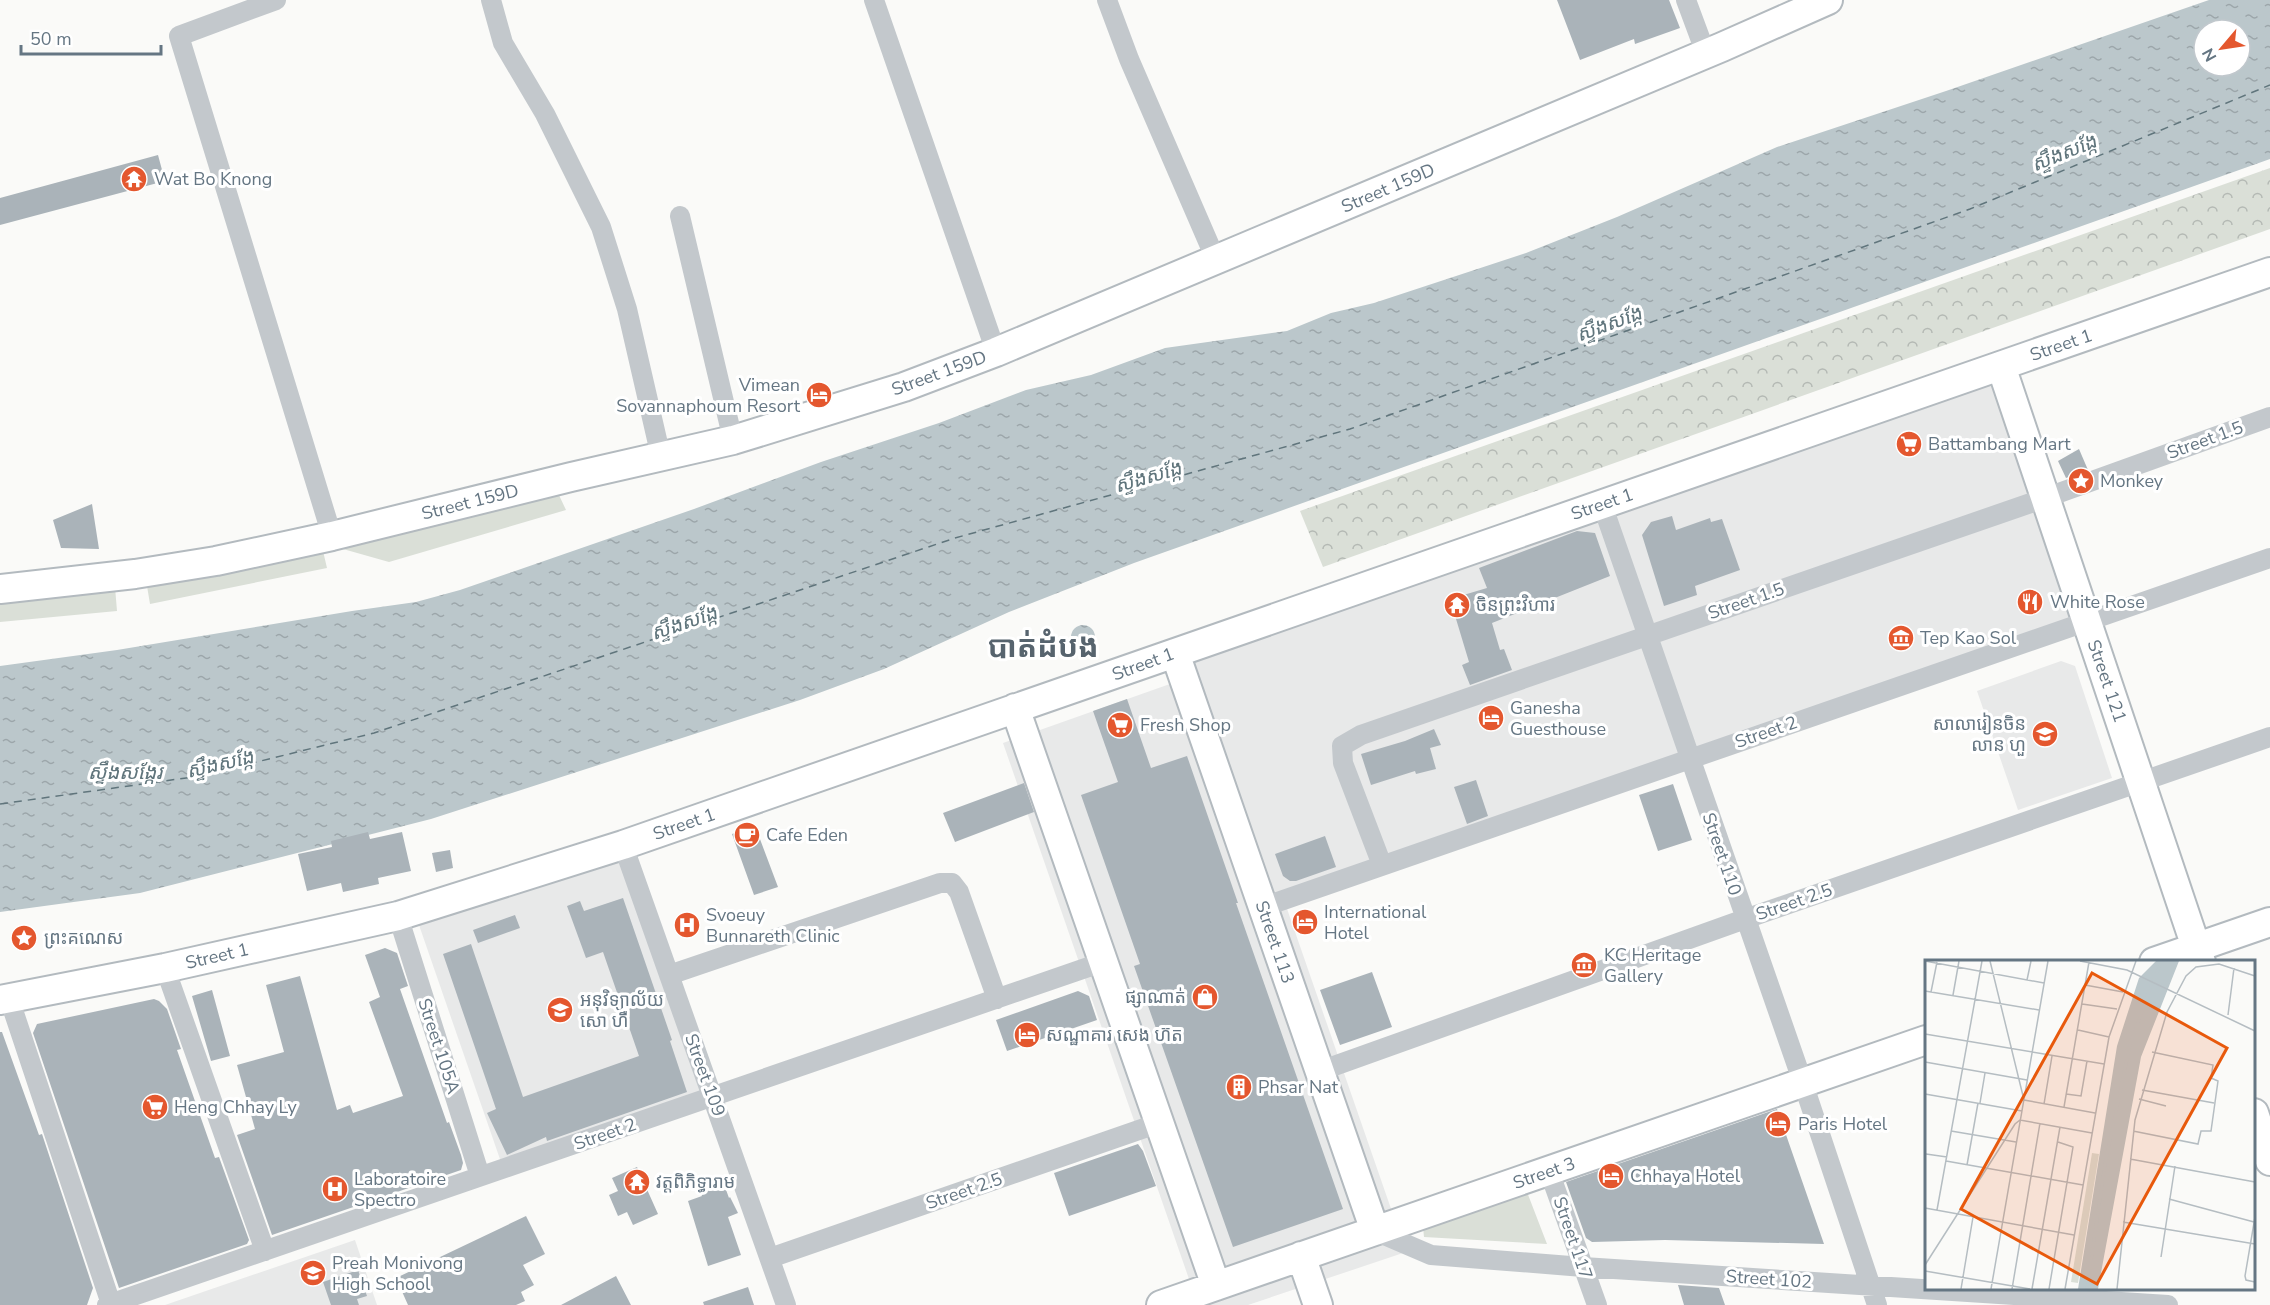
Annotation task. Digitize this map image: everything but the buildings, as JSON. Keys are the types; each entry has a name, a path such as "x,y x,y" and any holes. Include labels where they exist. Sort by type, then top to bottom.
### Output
{"street":[{"path":"276,0 179,36 332,536"},
{"path":"491,0 503,43 545,114 601,227 627,309 661,457"},
{"path":"874,0 996,352"},
{"path":"1107,0 1129,60 1216,260"},
{"path":"1686,0 1706,54"},
{"name":"Street 159D","path":"0,589 147,572 216,561 332,536 733,440 904,387 996,352 1216,260 1706,54 1828,0"},
{"path":"680,216 733,440"},
{"name":"Street 1","path":"4,999 165,968 398,916 623,845 2270,272"},
{"name":"Street 121","path":"2001,366 2199,954"},
{"name":"Street 1.5","path":"1382,865 1343,763 1342,746 1361,735 2045,498 2270,417"},
{"name":"Street 110","path":"1602,504 1803,1083 1877,1305"},
{"name":"Street 2","path":"1263,907 2270,558"},
{"name":"Street 113","path":"1175,652 1375,1231"},
{"path":"1015,708 1159,1123 1210,1295"},
{"name":"Street 2.5","path":"1320,1071 1745,919 2270,737"},
{"name":"Street 109","path":"623,845 786,1305"},
{"path":"669,975 940,883 952,883 959,892 997,999"},
{"name":"Street 105A","path":"398,916 480,1176"},
{"path":"2165,960 2199,954 2270,921"},
{"name":"Street 2","path":"109,1304 1103,962"},
{"path":"165,968 265,1251"},
{"path":"4,999 109,1304"},
{"name":"Street 3","path":"1161,1305 1210,1295 1301,1256 1925,1040"},
{"path":"2255,1119 2270,1161"},
{"name":"Street 2.5","path":"770,1258 1159,1123"},
{"name":"Street 117","path":"1549,1171 1597,1305"},
{"name":"Street 102","path":"1375,1231 1431,1255 1925,1290"},
{"path":"1301,1256 1318,1305"},
{"name":"Street 102","path":"1933,1290 2168,1305"}],"shaded area":[{"path":"2001,366 2087,621 1284,900 1406,1252 1248,1305 1198,1305 1003,743 1184,679 1175,652"},
{"name":"សាលារៀនចិន លាន ហួ","path":"2061,661 2075,666 2112,778 2018,810 1977,691"},
{"name":"អនុវិទ្យាល័យ សោ ហឺ","path":"619,857 702,1096 502,1165 419,925"},
{"name":"Preah Monivong High School","path":"355,1240 377,1305 165,1305"}],"green space":[{"path":"2270,168 2270,229 1323,567 1300,511"},
{"path":"558,493 566,510 389,562 343,549"},
{"path":"323,551 327,568 150,604 147,586"},
{"path":"115,587 117,611 0,622 0,598"},
{"path":"1527,1192 1547,1244 1424,1237 1423,1227"}],"water":[{"name":"ស្ទឹងសង្កែរ","path":"2209,0 2270,0 2270,159 1134,563 1009,612 884,669 800,700 431,819 140,893 0,912 0,666 117,650 416,602 460,590 694,509 821,462 939,423 1026,390 1091,375 1165,348 1287,331 1331,313 1374,303 1526,253 1617,217 1777,147"},
{"path":"1083,625 1088,626 1094,632 1094,642 1088,648 1083,649 1078,648 1072,642 1071,637 1072,632 1078,626"}],"ferry route":[{"path":"0,804 200,776 374,733 955,538 1350,429 1970,209 2270,85"}],"place":[{"name":"Wat Bo Knong","path":"134,179"},
{"name":"Vimean Sovannaphoum Resort","path":"819,395"},
{"name":"Battambang Mart","path":"1909,444"},
{"name":"Monkey","path":"2081,481"},
{"name":"White Rose","path":"2030,602"},
{"name":"ចិនព្រះវិហារ","path":"1457,605"},
{"name":"Tep Kao Sol","path":"1901,638"},
{"name":"Ganesha Guesthouse","path":"1491,718"},
{"name":"Fresh Shop","path":"1120,725"},
{"name":"សាលារៀនចិន លាន ហួ","path":"2045,734"},
{"name":"Cafe Eden","path":"747,835"},
{"name":"International Hotel","path":"1305,922"},
{"name":"Svoeuy Bunnareth Clinic","path":"687,925"},
{"name":"ព្រះគណេស","path":"24,938"},
{"name":"KC Heritage Gallery","path":"1584,965"},
{"name":"ផ្សាណាត់","path":"1205,997"},
{"name":"អនុវិទ្យាល័យ សោ ហឺ","path":"560,1010"},
{"name":"សណ្ឋាគារ សេង ហ៊ត","path":"1027,1035"},
{"name":"Phsar Nat","path":"1239,1087"},
{"name":"Heng Chhay Ly","path":"155,1107"},
{"name":"Paris Hotel","path":"1778,1124"},
{"name":"Chhaya Hotel","path":"1611,1176"},
{"name":"វត្តពិភិទ្ធារាម","path":"637,1182"},
{"name":"Laboratoire Spectro","path":"335,1189"},
{"name":"Preah Monivong High School","path":"313,1273"}],"district":[{"name":"បាត់ដំបង","path":"1043,647"}],"water label":[{"name":"ស្ទឹងសង្កែ","path":"2064,153"},
{"name":"ស្ទឹងសង្កែ","path":"1609,324"},
{"name":"ស្ទឹងសង្កែ","path":"1148,477"},
{"name":"ស្ទឹងសង្កែ","path":"684,623"},
{"name":"ស្ទឹងសង្កែ","path":"220,764"}]}
